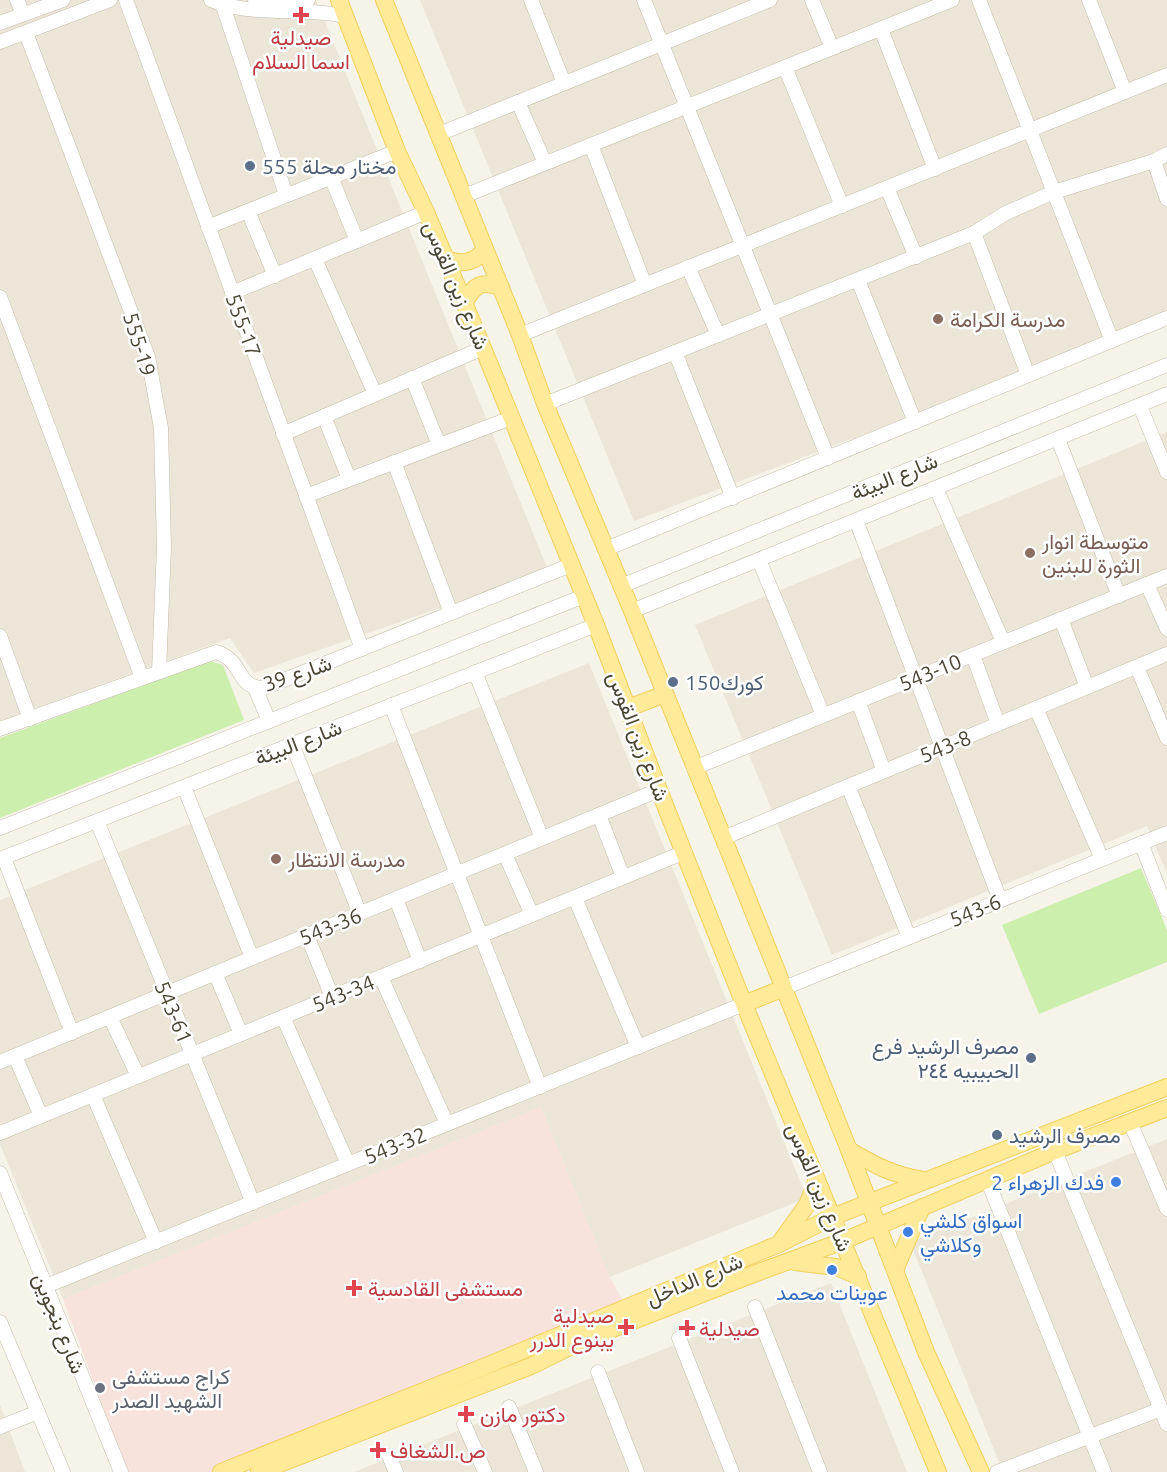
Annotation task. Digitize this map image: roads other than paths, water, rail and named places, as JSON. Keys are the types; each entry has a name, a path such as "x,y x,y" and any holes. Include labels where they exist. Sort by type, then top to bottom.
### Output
{"main road":[{"name":"شارع زين القوس","path":"384,0 501,287 545,404 632,611 849,1150 926,1352 981,1472"},
{"name":"شارع زين القوس","path":"342,8 397,150 446,259 596,625 744,1004 938,1472"},
{"path":"446,259 462,264 478,258 485,249"},
{"path":"464,303 470,292 482,284 501,287"},
{"path":"628,708 665,694"},
{"path":"744,1004 784,988"},
{"name":"شارع الداخل","path":"221,1472 482,1368 779,1244 832,1217 1167,1087"},
{"name":"شارع الداخل","path":"259,1472 531,1366 584,1340 879,1227 987,1179 1167,1108"},
{"path":"849,1150 882,1169 902,1177 925,1181"},
{"path":"779,1244 807,1205 817,1180"},
{"path":"895,1270 922,1207"},
{"path":"788,1262 836,1266 858,1276"}],"street":[{"path":"17,0 23,14"},
{"path":"0,23 63,0"},
{"path":"0,42 110,0"},
{"name":"555-17","path":"126,0 362,649"},
{"path":"255,0 284,2 308,0"},
{"path":"531,0 564,83"},
{"path":"644,0 828,458"},
{"path":"439,134 661,44 751,4 770,0"},
{"path":"812,0 832,48"},
{"path":"464,196 952,0"},
{"path":"979,0 1112,341"},
{"path":"1089,0 1125,92"},
{"path":"217,1 261,12 342,8"},
{"path":"217,1 286,195"},
{"path":"881,29 935,169"},
{"name":"555-19","path":"26,33 148,357 161,428 164,547 159,672"},
{"path":"785,67 843,206"},
{"path":"520,335 1167,75"},
{"path":"518,102 545,164"},
{"path":"591,145 645,285"},
{"path":"208,227 397,150"},
{"path":"545,404 974,233 1006,213 1054,192 1161,157 1167,199"},
{"path":"331,177 357,241"},
{"path":"887,188 916,256"},
{"path":"248,211 275,276"},
{"path":"232,293 426,212"},
{"path":"974,233 1028,375"},
{"path":"315,259 375,394"},
{"path":"688,267 718,335"},
{"path":"858,280 915,422"},
{"path":"0,297 142,678"},
{"path":"606,549 1167,318"},
{"path":"283,434 483,348"},
{"path":"675,352 733,498"},
{"name":"شارع البيئة","path":"621,586 1167,365"},
{"path":"412,378 439,445"},
{"name":"شارع البيئة","path":"632,611 1167,394"},
{"path":"1140,406 1167,472"},
{"path":"324,416 349,479"},
{"path":"306,496 511,418"},
{"path":"1058,439 1119,596"},
{"path":"394,462 452,613"},
{"path":"936,488 1004,642"},
{"path":"856,520 1000,900"},
{"path":"759,560 824,715"},
{"name":"شارع 39","path":"0,729 216,652 225,654 234,662 246,683 255,688 264,688 571,566"},
{"name":"543-10","path":"694,768 1167,576"},
{"path":"1147,584 1167,629"},
{"name":"شارع البيئة","path":"0,828 584,596"},
{"path":"1061,619 1087,687"},
{"name":"شارع البيئة","path":"2,859 596,625"},
{"path":"0,636 30,719"},
{"name":"543-8","path":"723,838 1167,654"},
{"path":"973,655 998,724"},
{"path":"1137,667 1167,738"},
{"path":"475,672 542,838"},
{"path":"255,688 269,722"},
{"path":"858,701 884,771"},
{"path":"391,705 540,1086"},
{"path":"1036,708 1102,859"},
{"path":"292,744 360,914"},
{"path":"848,786 909,937"},
{"path":"184,787 252,958"},
{"name":"543-36","path":"0,1062 659,790"},
{"path":"598,815 623,878"},
{"name":"543-61","path":"97,821 253,1203"},
{"name":"543-6","path":"784,988 1167,833"},
{"path":"1140,843 1167,909"},
{"name":"543-34","path":"0,1133 685,852"},
{"path":"505,854 532,915"},
{"path":"2,859 72,1033"},
{"path":"575,897 638,1047"},
{"path":"396,899 420,961"},
{"path":"307,935 332,997"},
{"path":"215,974 241,1034"},
{"path":"381,977 447,1124"},
{"name":"543-32","path":"46,1286 744,1004"},
{"path":"110,1017 138,1076"},
{"path":"283,1017 348,1164"},
{"path":"15,1056 41,1116"},
{"path":"93,1095 156,1242"},
{"path":"1130,1122 1167,1209"},
{"path":"1055,1151 1167,1424"},
{"name":"شارع بنجوين","path":"0,1173 121,1472"},
{"path":"987,1179 1104,1472"},
{"path":"755,1307 820,1472"},
{"path":"0,1322 63,1472"},
{"path":"679,1338 732,1472"},
{"path":"597,1372 637,1472"},
{"path":"508,1407 536,1472"},
{"path":"997,1472 1161,1409"},
{"path":"0,1427 38,1412"},
{"path":"465,1424 485,1472"},
{"path":"389,1456 396,1472"}],"place":[{"name":"صيدلية اسما السلام","path":"301,15"},
{"name":"مختار محلة 555","path":"250,166"},
{"name":"مدرسة الكرامة","path":"938,319"},
{"name":"متوسطة انوار الثورة للبنين","path":"1030,553"},
{"name":"كورك150","path":"673,682"},
{"name":"مدرسة الانتظار","path":"276,859"},
{"name":"مصرف الرشيد فرع الحبيبيه ٢٤٤","path":"1031,1058"},
{"name":"مصرف الرشيد","path":"997,1135"},
{"name":"فدك الزهراء 2","path":"1116,1182"},
{"name":"اسواق كلشي وكلاشي","path":"908,1232"},
{"name":"عوينات محمد","path":"832,1270"},
{"name":"مستشفى القادسية","path":"354,1288"},
{"name":"صيدلية يبنوع الدرر","path":"626,1327"},
{"name":"صيدلية","path":"687,1328"},
{"name":"كراج مستشفى الشهيد الصدر","path":"100,1388"},
{"name":"دكتور مازن","path":"466,1414"},
{"name":"ص.الشغاف","path":"378,1450"}]}
